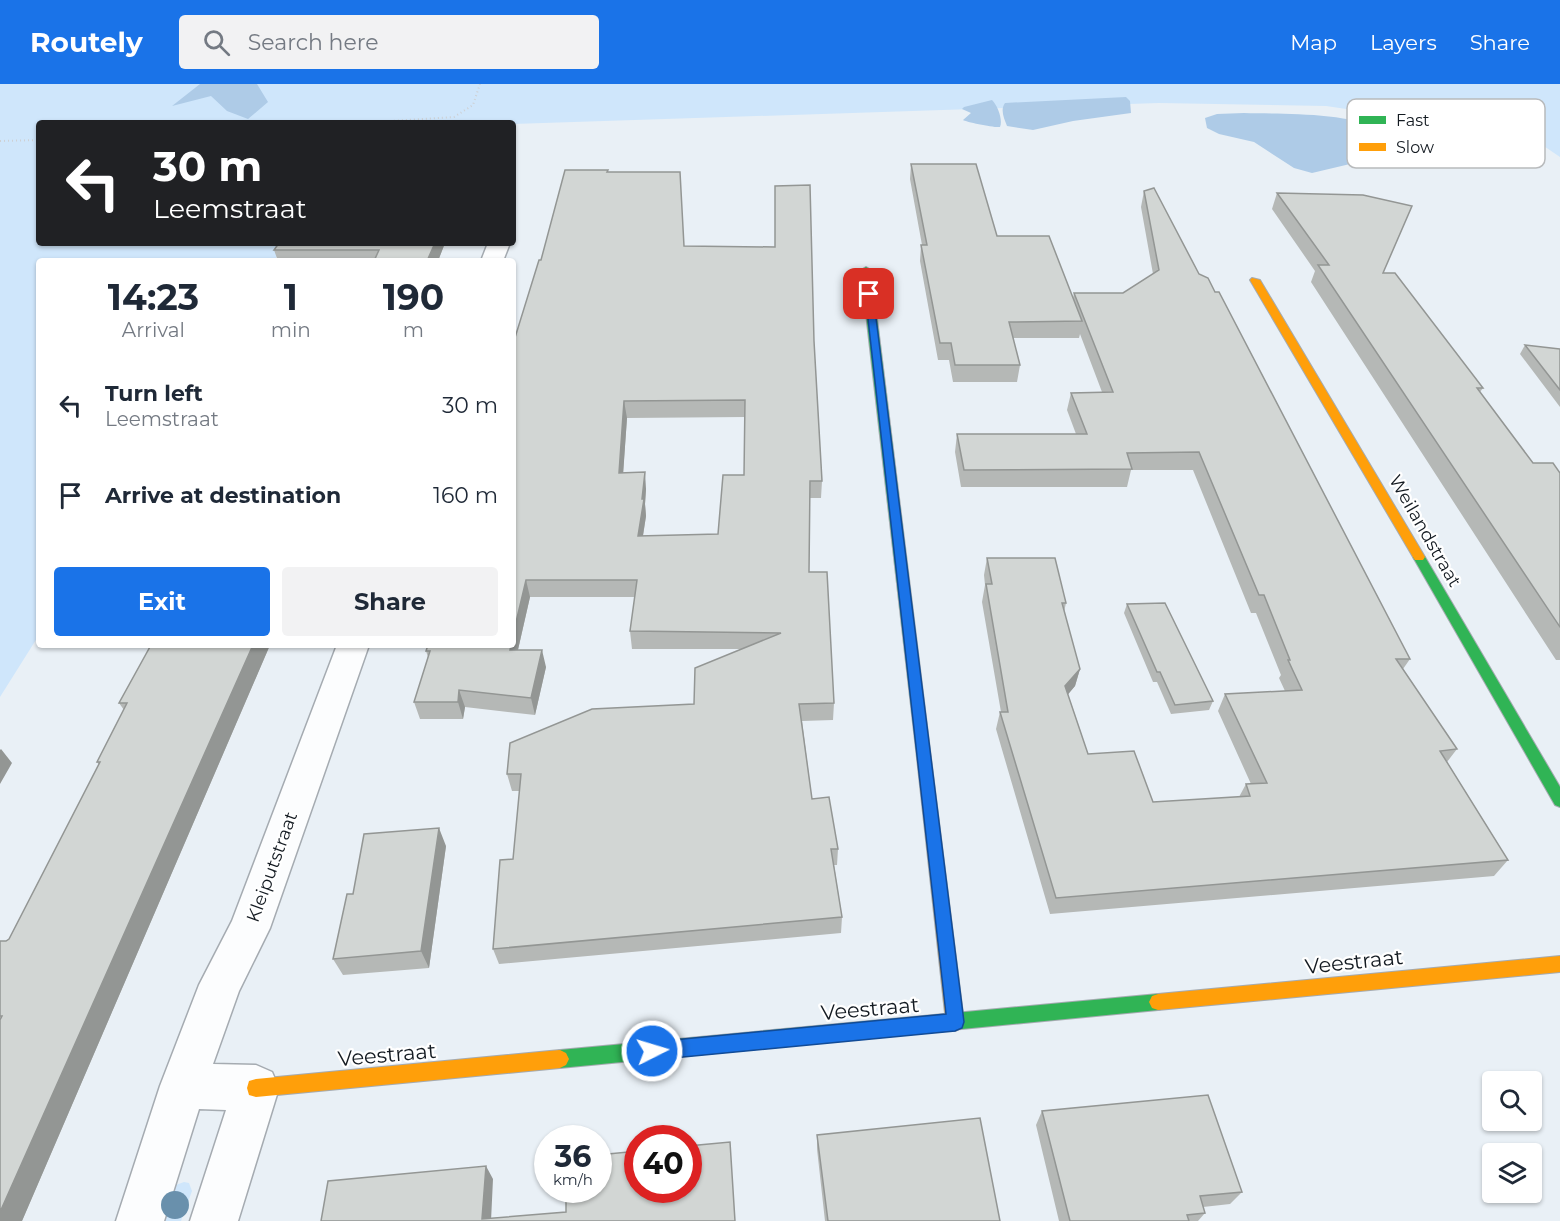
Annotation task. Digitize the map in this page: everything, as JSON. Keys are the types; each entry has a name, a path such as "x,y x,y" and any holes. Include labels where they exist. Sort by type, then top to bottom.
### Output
{"street":[{"path":"866,270 955,1022"},
{"name":"Weilandstraat","path":"1255,280 1370,472 1560,801"},
{"name":"Kleiputstraat","path":"140,1221 183,1086 220,984 250,928 352,648"},
{"name":"Veestraat","path":"256,1088 1560,964"},
{"path":"183,1086 256,1088 214,1221"}],"path":[{"path":"406,120 454,117 473,105 480,84"},
{"path":"0,141 36,140"}],"shaded area":[{"path":"0,84 1560,84 1560,157 1545,147 1545,99 1347,99 1347,109 1326,106 1159,103 516,124 516,120 36,120 36,246 283,246 276,258 36,258 36,640 0,697"},
{"path":"200,84 257,84 268,102 248,119 227,111 211,96 172,106"},
{"path":"1126,97 1130,101 1131,113 1073,121 1033,130 1007,126 1003,114 1005,103"},
{"path":"992,100 999,113 1000,127 963,120 971,113 962,109 964,107"},
{"path":"1217,114 1313,115 1347,119 1347,165 1312,173 1294,168 1254,142 1219,134 1207,128 1205,118"},
{"path":"184,1182 189,1183 192,1191 181,1221 158,1221 173,1186"}],"building":[{"path":"911,164 976,164 997,236 1049,236 1082,321 1009,322 1020,365 955,365 951,343 940,343 921,245 927,245"},
{"path":"565,170 680,172 684,246 775,247 775,186 810,185 814,341 822,481 810,481 809,572 827,572 834,703 799,704 812,799 829,797 838,849 831,849 842,917 493,949 500,860 513,859 521,774 507,774 510,743 592,709 694,704 695,668 781,633 630,631 637,580 526,580 516,622 516,334 539,260 541,260","holes":["745,400 744,475 723,475 718,534 638,536 644,499 642,499 645,472 619,473 624,401"]},
{"path":"1154,188 1199,274 1208,278 1215,292 1219,292 1410,659 1396,659 1457,749 1440,751 1508,860 1056,898 1000,712 1008,712 986,584 992,584 987,558 1055,558 1066,603 1062,603 1080,669 1065,686 1088,754 1134,751 1153,802 1250,796 1246,784 1267,783 1225,694 1302,690 1288,660 1290,660 1264,595 1259,595 1199,452 1127,453 1132,469 964,470 957,434 1087,434 1071,393 1113,392 1074,293 1123,293 1159,270 1144,191"},
{"path":"1277,193 1363,195 1412,206 1383,273 1395,273 1483,388 1477,388 1533,463 1553,463 1560,473 1560,627 1318,265 1329,265"},
{"path":"277,246 434,246 428,258 375,258 379,250 274,250"},
{"path":"1525,345 1560,349 1560,390"},
{"path":"1165,603 1213,701 1175,705 1160,672 1157,672 1127,604"},
{"path":"149,648 252,648 0,1212 0,1020 2,1016 0,1016 0,941 9,939 100,762 97,762 127,703 119,703"},
{"path":"427,648 542,650 531,698 459,690 458,702 414,702 430,651 426,651"},
{"path":"439,828 421,951 333,959 347,894 353,894 364,834"},
{"path":"1208,1095 1242,1192 1200,1196 1205,1213 1187,1215 1189,1221 1070,1221 1042,1111"},
{"path":"980,1118 1000,1221 828,1221 817,1135"},
{"path":"730,1142 735,1221 321,1221 328,1181 486,1166 482,1219 566,1212 566,1203 612,1203 612,1154 624,1152 624,1203 702,1203 702,1145"}],"traffic: fast":[{"path":"866,270 924,758"},
{"path":"1419,557 1560,801"},
{"path":"560,1059 1158,1002"}],"traffic: slow":[{"path":"1255,280 1419,557"},
{"path":"924,758 955,1022"},
{"path":"1158,1002 1560,964"},
{"path":"256,1088 560,1059"}],"route":[{"path":"652,1051 955,1022 869,294"}]}
